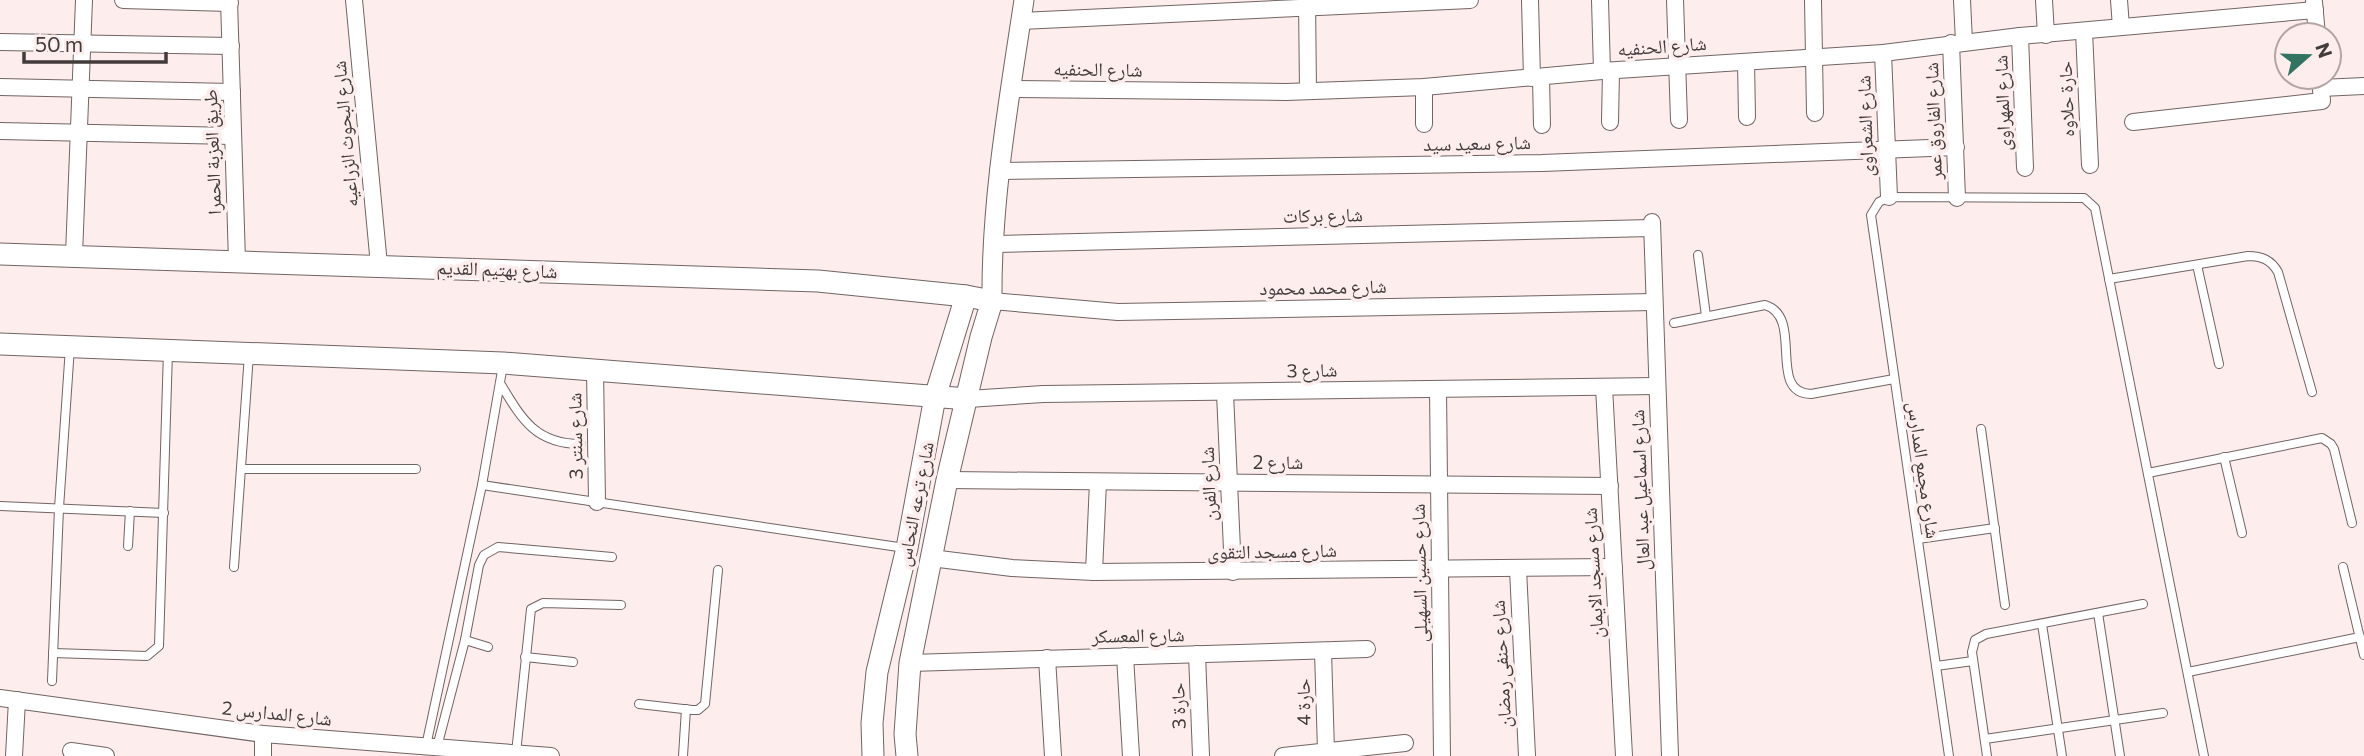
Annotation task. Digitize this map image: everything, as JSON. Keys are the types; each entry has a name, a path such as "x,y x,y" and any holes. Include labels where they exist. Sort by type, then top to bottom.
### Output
{"main road":[{"name":"شارع بهتيم القديم","path":"0,254 818,281 992,301"},
{"name":"شارع ترعه النحاس","path":"873,756 872,723 877,672 907,548 935,397 966,296"},
{"name":"شارع ترعه النحاس","path":"907,756 905,734 910,663 947,480 992,301"},
{"path":"0,345 248,354 502,373 595,370 968,399"}],"street":[{"path":"74,255 84,0"},
{"path":"123,0 230,1"},
{"name":"شارع البحوث الزراعيه","path":"354,0 379,265"},
{"name":"شارع ترعه النحاس","path":"992,301 998,171 1024,0"},
{"path":"1020,20 1307,4 1470,0"},
{"path":"1530,0 1542,125"},
{"path":"1600,0 1611,122"},
{"path":"1675,0 1679,120"},
{"path":"1813,0 1815,113"},
{"name":"شارع الفاروق عمر","path":"1957,198 1957,43 1962,0"},
{"path":"2044,0 2046,35"},
{"path":"2119,0 2121,27"},
{"path":"2218,0 2219,18"},
{"name":"طريق العزبة الحمرا","path":"230,1 236,261"},
{"path":"1307,4 1308,91"},
{"name":"شارع الحنفيه","path":"1010,89 1308,91 1424,87 1679,65 1883,53 2020,36 2219,18 2314,5"},
{"name":"حارة حلاوه","path":"2084,31 2090,164"},
{"name":"شارع المهراوى","path":"2020,36 2025,168"},
{"path":"0,42 231,46"},
{"name":"شارع الشعراوى","path":"1883,53 1889,197"},
{"path":"1746,62 1747,117"},
{"path":"2343,87 2364,86"},
{"path":"0,87 232,92"},
{"path":"1424,87 1424,124"},
{"path":"2133,122 2310,91"},
{"path":"0,131 233,136"},
{"name":"شارع سعيد سيد","path":"998,171 1542,163 1956,147"},
{"name":"شارع بركات","path":"993,254 1652,225"},
{"name":"شارع اسماعيل عبد العال","path":"1652,225 1670,756"},
{"name":"شارع ترعه النحاس","path":"966,296 993,254"},
{"name":"شارع محمد محمود","path":"992,301 1118,312 1654,302"},
{"name":"شارع سنتر 3","path":"595,370 597,502"},
{"name":"شارع 3","path":"968,399 1043,394 1657,386"},
{"name":"شارع مسجد الايمان","path":"1604,387 1624,756"},
{"name":"شارع حسين السهيلى","path":"1438,389 1442,756"},
{"name":"شارع الفرن","path":"1225,393 1233,572"},
{"name":"شارع 2","path":"947,480 1610,486"},
{"path":"1094,572 1098,482"},
{"name":"شارع مسجد التقوى","path":"931,558 1012,568 1094,572 1614,567"},
{"name":"شارع حنفى رمضان","path":"1518,569 1527,756"},
{"name":"شارع المعسكر","path":"910,663 1367,649"},
{"name":"حارة 4","path":"1323,651 1326,751"},
{"name":"حارة 3","path":"1197,654 1200,756"},
{"path":"1125,656 1131,756"},
{"path":"1047,658 1053,756"},
{"name":"شارع المدارس 2","path":"0,698 263,734 337,748 405,751 432,747 487,754 551,756"},
{"path":"14,756 17,700"},
{"path":"263,734 263,756"},
{"path":"1283,756 1405,743"},
{"path":"82,753 106,756"}],"lane":[{"path":"1889,197 2089,200 2095,208 2204,756"},
{"name":"شارع مجمع المدارس","path":"1889,197 1879,202 1871,215 1950,756"},
{"path":"1698,255 1706,316"},
{"path":"2109,279 2262,257 2274,266 2312,392"},
{"path":"2197,265 2219,364"},
{"path":"1675,323 1759,305 1776,310 1782,320 1790,381 1800,393 1811,394 1894,379"},
{"path":"52,681 71,347"},
{"path":"53,653 147,656 156,651 161,641 168,351"},
{"path":"234,567 248,354"},
{"path":"502,373 519,414 537,433 559,442 581,444"},
{"path":"432,747 502,373"},
{"path":"1981,429 2006,604"},
{"path":"2148,473 2316,438 2327,440 2334,449 2352,523"},
{"path":"2224,457 2242,533"},
{"path":"240,469 416,469"},
{"path":"482,485 907,548"},
{"path":"0,506 164,513"},
{"path":"128,546 130,511"},
{"path":"1918,538 1995,528"},
{"path":"432,747 465,640 479,565 484,555 493,549 504,547 612,557"},
{"path":"2343,567 2364,655"},
{"path":"639,704 698,710 706,700 718,570"},
{"path":"1987,756 1973,661 1973,646 1980,636 2143,604"},
{"path":"516,753 529,613 534,605 621,605"},
{"path":"2098,613 2120,756"},
{"path":"2042,624 2062,756"},
{"path":"2188,671 2360,638"},
{"path":"465,640 488,648"},
{"path":"525,657 573,662"},
{"path":"1936,666 1973,661"},
{"path":"683,756 686,709"},
{"path":"1984,739 2163,713"}]}
